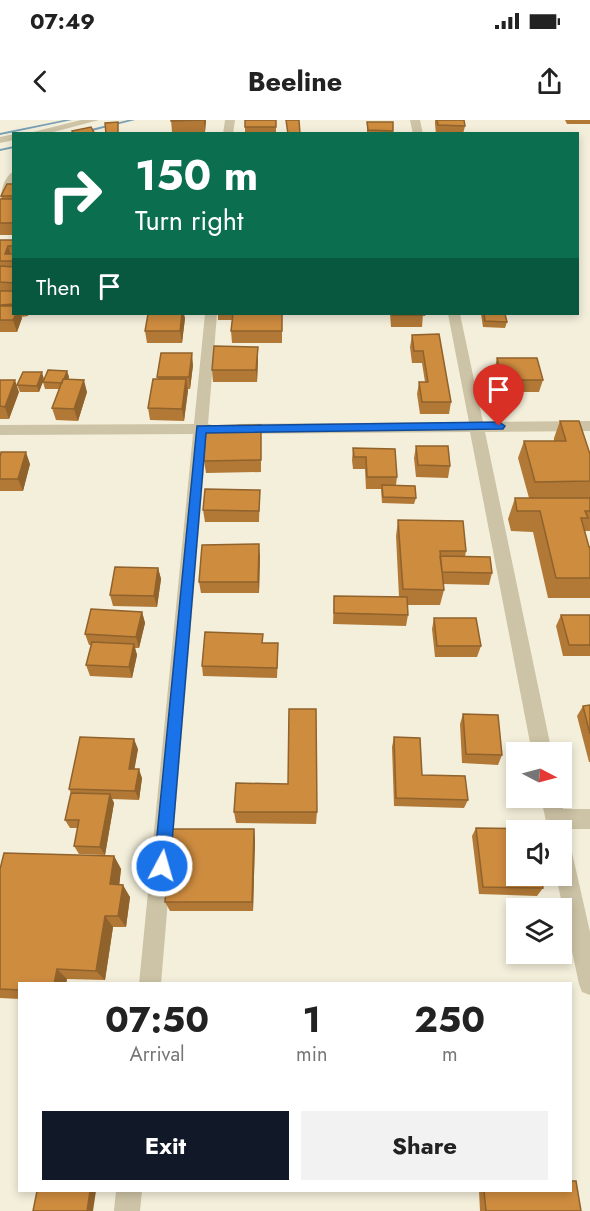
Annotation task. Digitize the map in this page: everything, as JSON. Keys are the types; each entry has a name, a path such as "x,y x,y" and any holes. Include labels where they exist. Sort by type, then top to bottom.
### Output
{"street":[{"path":"39,132 94,120"},
{"path":"0,205 12,178"},
{"path":"150,982 212,315"},
{"path":"454,315 540,742"},
{"path":"0,430 590,426"},
{"path":"572,822 590,819"},
{"path":"569,886 590,984"},
{"path":"127,1211 129,1192"}],"building":[{"path":"245,120 276,120 276,127 245,127"},
{"path":"286,120 299,120 300,132 288,132"},
{"path":"437,120 464,120 465,126 438,125"},
{"path":"118,122 118,132 106,132 105,123"},
{"path":"367,122 393,122 393,131 368,130"},
{"path":"91,127 94,132 73,132"},
{"path":"7,184 12,184 12,196 1,196"},
{"path":"0,199 12,199 12,223 0,223"},
{"path":"0,240 12,240 12,246 8,246 5,254 12,254 12,261 0,261"},
{"path":"0,266 12,267 12,283 0,282"},
{"path":"0,291 12,291 12,304 0,305"},
{"path":"0,306 12,306 12,315 16,315 13,320 0,320"},
{"path":"148,315 182,315 180,331 145,331"},
{"path":"233,315 282,315 282,331 231,331"},
{"path":"484,315 505,315 507,322 485,321"},
{"path":"439,334 451,402 422,402 419,382 428,382 423,351 414,351 412,335"},
{"path":"214,346 258,347 256,370 212,370"},
{"path":"161,353 192,353 189,377 157,377"},
{"path":"497,358 537,358 543,380 502,380"},
{"path":"48,370 67,371 62,383 43,382"},
{"path":"23,372 42,372 37,386 17,385"},
{"path":"63,379 84,380 74,409 52,408"},
{"path":"153,379 186,379 182,409 148,408"},
{"path":"0,380 15,380 5,407 0,406"},
{"path":"560,421 579,421 590,454 590,481 535,482 524,441 566,441"},
{"path":"261,425 261,460 204,461 206,426"},
{"path":"416,446 448,446 450,466 418,465"},
{"path":"353,448 395,449 397,477 367,477 366,457 354,457"},
{"path":"1,452 26,452 18,479 0,479"},
{"path":"382,485 415,486 416,498 383,497"},
{"path":"205,489 260,490 259,511 203,510"},
{"path":"515,498 590,498 590,511 585,511 588,518 581,518 590,547 590,578 556,578 540,511 517,511"},
{"path":"398,520 463,521 466,551 440,551 444,590 403,589"},
{"path":"259,544 258,582 199,582 202,545"},
{"path":"440,556 490,557 492,573 442,572"},
{"path":"115,567 158,568 154,596 110,595"},
{"path":"334,596 407,597 408,615 334,613"},
{"path":"91,609 142,612 136,637 85,634"},
{"path":"561,615 590,615 590,645 569,645"},
{"path":"434,618 476,618 481,646 437,646"},
{"path":"205,632 263,634 262,643 278,643 277,668 202,666"},
{"path":"92,642 134,644 129,667 86,665"},
{"path":"590,705 590,734 583,706"},
{"path":"289,709 316,709 317,812 234,812 236,783 288,784"},
{"path":"463,714 498,715 502,755 466,754"},
{"path":"80,737 134,739 129,769 139,769 135,791 69,789"},
{"path":"394,737 420,738 422,775 465,776 468,800 396,798"},
{"path":"71,793 110,794 100,847 74,846 79,820 65,820"},
{"path":"476,828 506,829 506,886 543,886 543,888 483,887"},
{"path":"172,829 254,829 252,902 165,902"},
{"path":"4,853 114,856 110,884 123,885 118,916 105,916 96,971 57,969 54,982 18,982 18,990 0,989 0,869"},
{"path":"572,1181 576,1181 581,1211 486,1211 484,1192 572,1192"},
{"path":"37,1192 90,1192 87,1211 33,1211"}],"waterway":[{"path":"0,134 70,120"},
{"path":"82,132 133,120"},
{"path":"0,150 12,147"}],"route":[{"path":"162,866 201,429 499,426"}]}
